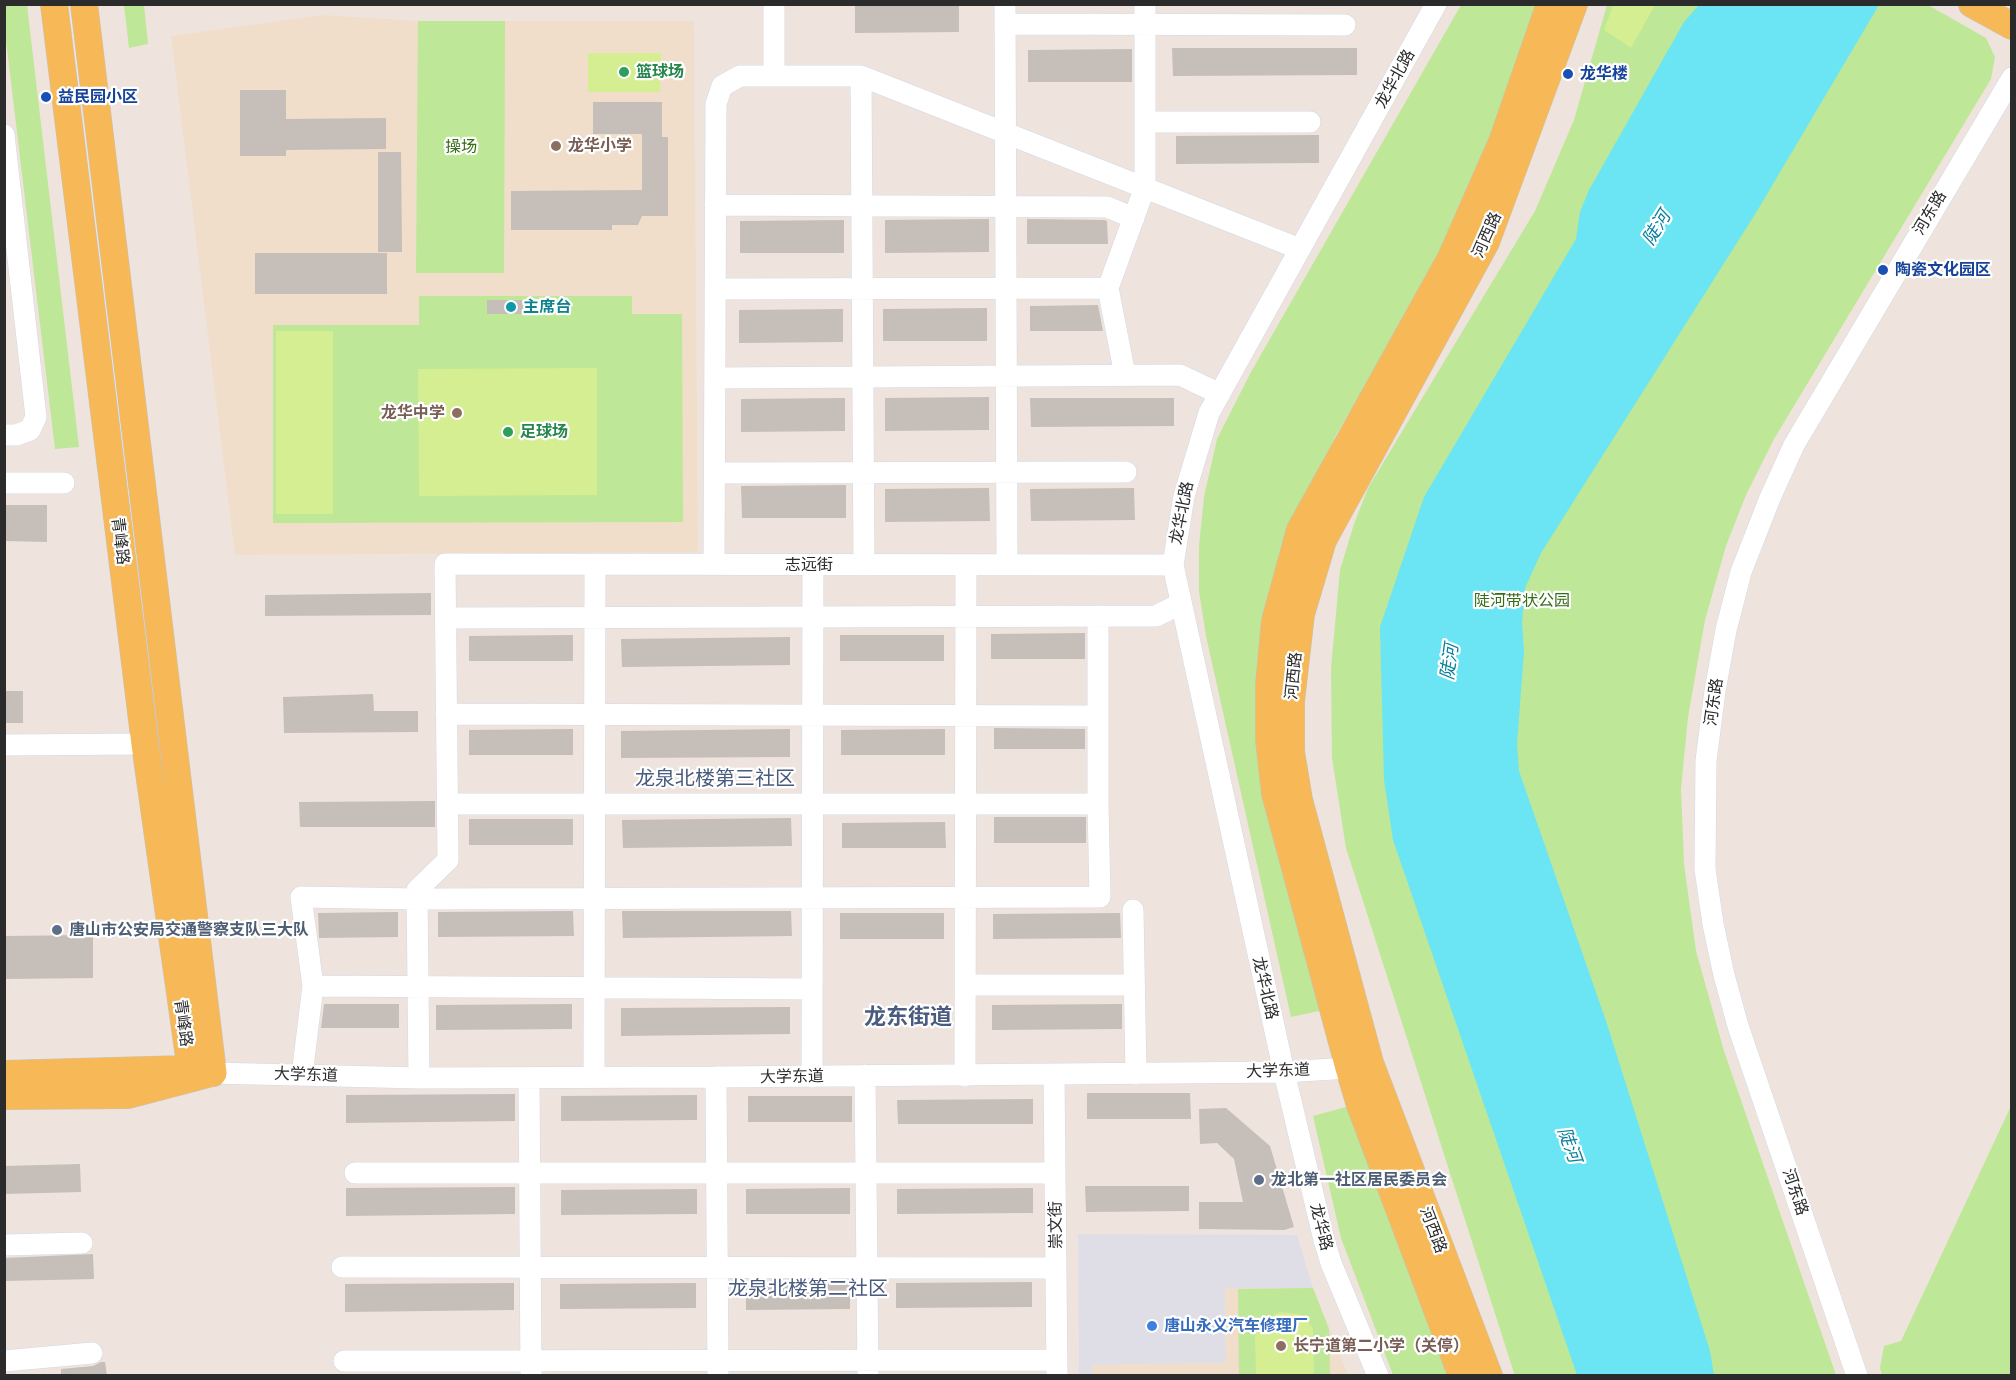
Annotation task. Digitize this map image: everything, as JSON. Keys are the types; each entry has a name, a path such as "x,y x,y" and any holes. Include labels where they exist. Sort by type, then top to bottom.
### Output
{"main road":[{"name":"青峰路","path":"54,4 145,744 198,1073"},
{"name":"青峰路","path":"84,4 198,1073"},
{"name":"河西路","path":"1489,1376 1360,1066 1275,793 1269,739 1269,706 1275,621 1300,530 1451,258 1502,142 1550,4"},
{"name":"河西路","path":"1462,1376 1360,1106 1360,1066 1299,800 1291,752 1290,701 1301,614 1323,540 1486,242 1574,4"},
{"path":"1972,4 2012,26"},
{"name":"大学东道","path":"4,1074 198,1073"},
{"name":"大学东道","path":"4,1096 128,1095 198,1073"}],"street":[{"path":"774,4 774,76"},
{"name":"龙华北路","path":"1284,1072 1173,566 1184,496 1209,413 1436,4"},
{"path":"1007,565 1005,14 1316,15 1345,25"},
{"path":"1125,375 1108,288 1145,187 1145,14"},
{"path":"714,564 716,104 722,86 740,76 861,76 1300,249"},
{"path":"861,76 864,565"},
{"name":"河东路","path":"1857,1376 1738,1026 1724,975 1713,924 1705,869 1704,819 1708,749 1726,630 1741,572 1794,445 2012,78"},
{"path":"1145,122 1310,122"},
{"path":"4,135 36,417 30,430 16,435 4,435"},
{"path":"716,205 1107,207 1134,218"},
{"path":"715,289 1108,288"},
{"path":"715,378 1180,375 1220,394"},
{"path":"715,473 1126,472"},
{"path":"4,483 64,483"},
{"name":"志远街","path":"446,618 445,564 1173,566"},
{"path":"594,1077 595,564"},
{"path":"812,1077 813,565"},
{"path":"965,1076 966,565"},
{"path":"419,1078 417,890 448,860 446,618 1156,616 1180,604"},
{"path":"302,1075 313,986 301,897 417,899 1100,897 1098,616"},
{"path":"446,714 1098,716"},
{"path":"4,745 145,744"},
{"path":"448,804 1098,804"},
{"path":"1132,910 1136,1074"},
{"path":"966,985 1134,985"},
{"path":"313,986 812,989"},
{"name":"大学东道","path":"198,1073 419,1078 812,1077 1284,1072 1360,1066"},
{"name":"龙华路","path":"1284,1072 1331,1263 1378,1376"},
{"name":"崇文街","path":"1054,1075 1057,1368"},
{"path":"865,1076 868,1368"},
{"path":"716,1077 718,1368"},
{"path":"529,1078 531,1368"},
{"path":"356,1173 1055,1173"},
{"path":"4,1245 81,1243"},
{"path":"342,1267 1056,1268"},
{"path":"4,1361 92,1353"},
{"path":"344,1361 531,1368 1057,1368"}],"shaded area":[{"name":"龙华中学","path":"323,15 418,21 694,21 698,552 235,555 171,36"},
{"name":"唐山永义汽车修理厂","path":"1078,1234 1297,1235 1313,1288 1225,1288 1226,1363 1092,1365 1092,1375 1079,1375"},
{"name":"长宁道第二小学（关停）","path":"1225,1288 1313,1288 1348,1375 1092,1376 1092,1365 1226,1363"}],"green space":[{"path":"4,5 27,5 79,447 55,449 5,32"},
{"path":"124,5 144,5 148,44 129,48"},
{"path":"1461,5 1543,5 1455,231 1335,437 1279,566 1328,1009 1291,1017 1206,636 1199,591 1199,546 1204,497 1217,439 1251,372"},
{"name":"陡河带状公园","path":"1607,5 1928,5 1986,38 1995,57 1991,79 1774,439 1746,495 1726,546 1705,620 1688,717 1681,789 1684,864 1696,951 1724,1051 1836,1375 1515,1376 1346,848 1332,758 1331,668 1340,570 1354,524 1368,488 1535,211 1574,120"},
{"path":"1613,5 1655,5 1631,48 1604,30"},
{"name":"操场","path":"418,21 505,21 504,273 416,273"},
{"name":"篮球场","path":"588,53 661,53 660,92 588,92"},
{"path":"419,296 632,296 632,314 682,314 683,522 273,523 273,325 419,325"},
{"path":"276,331 333,331 333,514 276,514"},
{"name":"足球场","path":"597,368 597,495 419,496 418,369"},
{"path":"1353,1105 1454,1375 1393,1375 1341,1238 1313,1116"},
{"path":"2011,1106 2011,1375 1882,1375 1880,1368 1884,1346 1901,1341"},
{"name":"长宁道第二小学（关停）","path":"1313,1288 1329,1329 1330,1375 1239,1375 1238,1289"},
{"path":"1280,1312 1298,1314 1307,1320 1313,1329 1314,1375 1256,1375 1255,1336 1258,1328 1264,1320"}],"water":[{"name":"陡河","path":"1699,5 1879,5 1757,211 1541,553 1525,588 1522,623 1524,651 1517,744 1519,771 1607,1024 1710,1351 1714,1375 1577,1375 1393,840 1384,780 1380,627 1424,497 1576,239 1580,212 1589,190 1684,22"}],"building":[{"path":"855,4 959,4 959,32 855,33"},
{"path":"1172,48 1357,48 1357,75 1173,76"},
{"path":"1132,49 1132,82 1028,82 1028,50"},
{"path":"240,90 286,90 286,119 386,118 386,149 286,150 286,156 240,156"},
{"path":"593,102 662,102 662,137 668,137 668,216 642,216 638,225 612,225 612,230 511,230 511,191 642,190 642,134 593,134"},
{"path":"1319,135 1319,163 1176,164 1176,136"},
{"path":"378,152 401,152 402,252 378,252"},
{"path":"989,219 989,252 885,253 885,220"},
{"path":"1027,219 1104,220 1107,221 1108,244 1027,244"},
{"path":"844,220 844,253 740,253 740,221"},
{"path":"255,253 387,253 387,294 255,294"},
{"name":"主席台","path":"487,300 534,300 534,314 487,314"},
{"path":"1098,305 1103,331 1030,331 1030,306"},
{"path":"987,308 987,341 883,341 883,309"},
{"path":"843,309 843,342 739,343 739,310"},
{"path":"989,397 989,430 885,431 885,398"},
{"path":"845,398 845,431 741,432 741,399"},
{"path":"1030,398 1174,398 1174,426 1031,427"},
{"path":"846,485 846,518 742,518 741,486"},
{"path":"989,488 990,521 885,522 885,489"},
{"path":"1134,488 1135,520 1031,521 1030,489"},
{"path":"4,505 47,505 47,542 4,541"},
{"path":"431,593 431,615 265,616 265,595"},
{"path":"1085,633 1085,659 991,659 991,634"},
{"path":"573,635 573,661 469,661 469,636"},
{"path":"840,635 944,635 944,661 840,661"},
{"path":"790,637 790,665 622,667 621,639"},
{"path":"4,691 23,691 23,723 4,723"},
{"path":"373,694 374,711 418,711 418,732 284,733 283,697"},
{"path":"994,728 1085,729 1085,749 994,749"},
{"path":"573,729 573,755 469,755 469,730"},
{"path":"790,729 790,757 621,758 621,731"},
{"path":"945,729 945,755 841,755 841,730"},
{"path":"435,801 435,827 300,827 299,802"},
{"path":"994,817 1086,817 1086,843 994,843"},
{"path":"791,818 792,846 623,848 622,820"},
{"path":"469,819 573,819 573,845 469,845"},
{"path":"945,822 946,848 842,848 842,823"},
{"path":"573,911 574,936 438,937 438,912"},
{"path":"622,911 791,911 792,936 623,938"},
{"path":"398,912 398,937 319,938 318,913"},
{"path":"840,913 944,913 944,939 840,939"},
{"path":"1120,913 1121,938 993,939 993,914"},
{"name":"唐山市公安局交通警察支队三大队","path":"93,935 93,978 4,979 4,936"},
{"path":"324,1004 399,1004 399,1028 321,1028"},
{"path":"572,1004 572,1029 436,1030 436,1005"},
{"path":"1122,1004 1122,1029 992,1030 992,1005"},
{"path":"790,1007 790,1034 621,1036 621,1008"},
{"path":"1087,1093 1190,1093 1191,1119 1087,1119"},
{"path":"515,1094 515,1121 346,1123 346,1095"},
{"path":"697,1095 697,1120 561,1121 561,1096"},
{"path":"748,1096 852,1096 852,1122 748,1122"},
{"path":"1033,1099 1033,1124 898,1124 897,1100"},
{"name":"龙北第一社区居民委员会","path":"1226,1108 1270,1146 1294,1227 1284,1230 1199,1229 1199,1202 1243,1202 1234,1159 1217,1143 1200,1144 1199,1109"},
{"path":"80,1164 81,1192 4,1194 4,1166"},
{"path":"1085,1186 1189,1186 1189,1211 1086,1212"},
{"path":"515,1187 515,1214 346,1216 346,1188"},
{"path":"850,1188 850,1214 746,1214 746,1189"},
{"path":"1033,1188 1033,1213 897,1214 897,1189"},
{"path":"697,1189 697,1214 561,1215 561,1190"},
{"path":"93,1254 94,1279 4,1281 4,1258"},
{"path":"1032,1282 1032,1307 896,1308 896,1283"},
{"path":"514,1283 514,1310 345,1312 345,1284"},
{"path":"696,1283 696,1308 560,1309 560,1284"},
{"path":"746,1284 850,1284 850,1309 746,1310"},
{"path":"105,1362 107,1376 61,1376 61,1369 93,1366"}],"place":[{"name":"篮球场","path":"624,72"},
{"name":"龙华楼","path":"1568,74"},
{"name":"益民园小区","path":"46,97"},
{"name":"龙华小学","path":"556,146"},
{"name":"陶瓷文化园区","path":"1883,270"},
{"name":"主席台","path":"511,307"},
{"name":"龙华中学","path":"457,413"},
{"name":"足球场","path":"508,432"},
{"name":"唐山市公安局交通警察支队三大队","path":"57,930"},
{"name":"龙北第一社区居民委员会","path":"1259,1180"},
{"name":"唐山永义汽车修理厂","path":"1152,1326"},
{"name":"长宁道第二小学（关停）","path":"1281,1346"}],"district":[{"name":"龙泉北楼第三社区","path":"715,779"},
{"name":"龙东街道","path":"908,1017"},
{"name":"龙泉北楼第二社区","path":"808,1289"}]}
